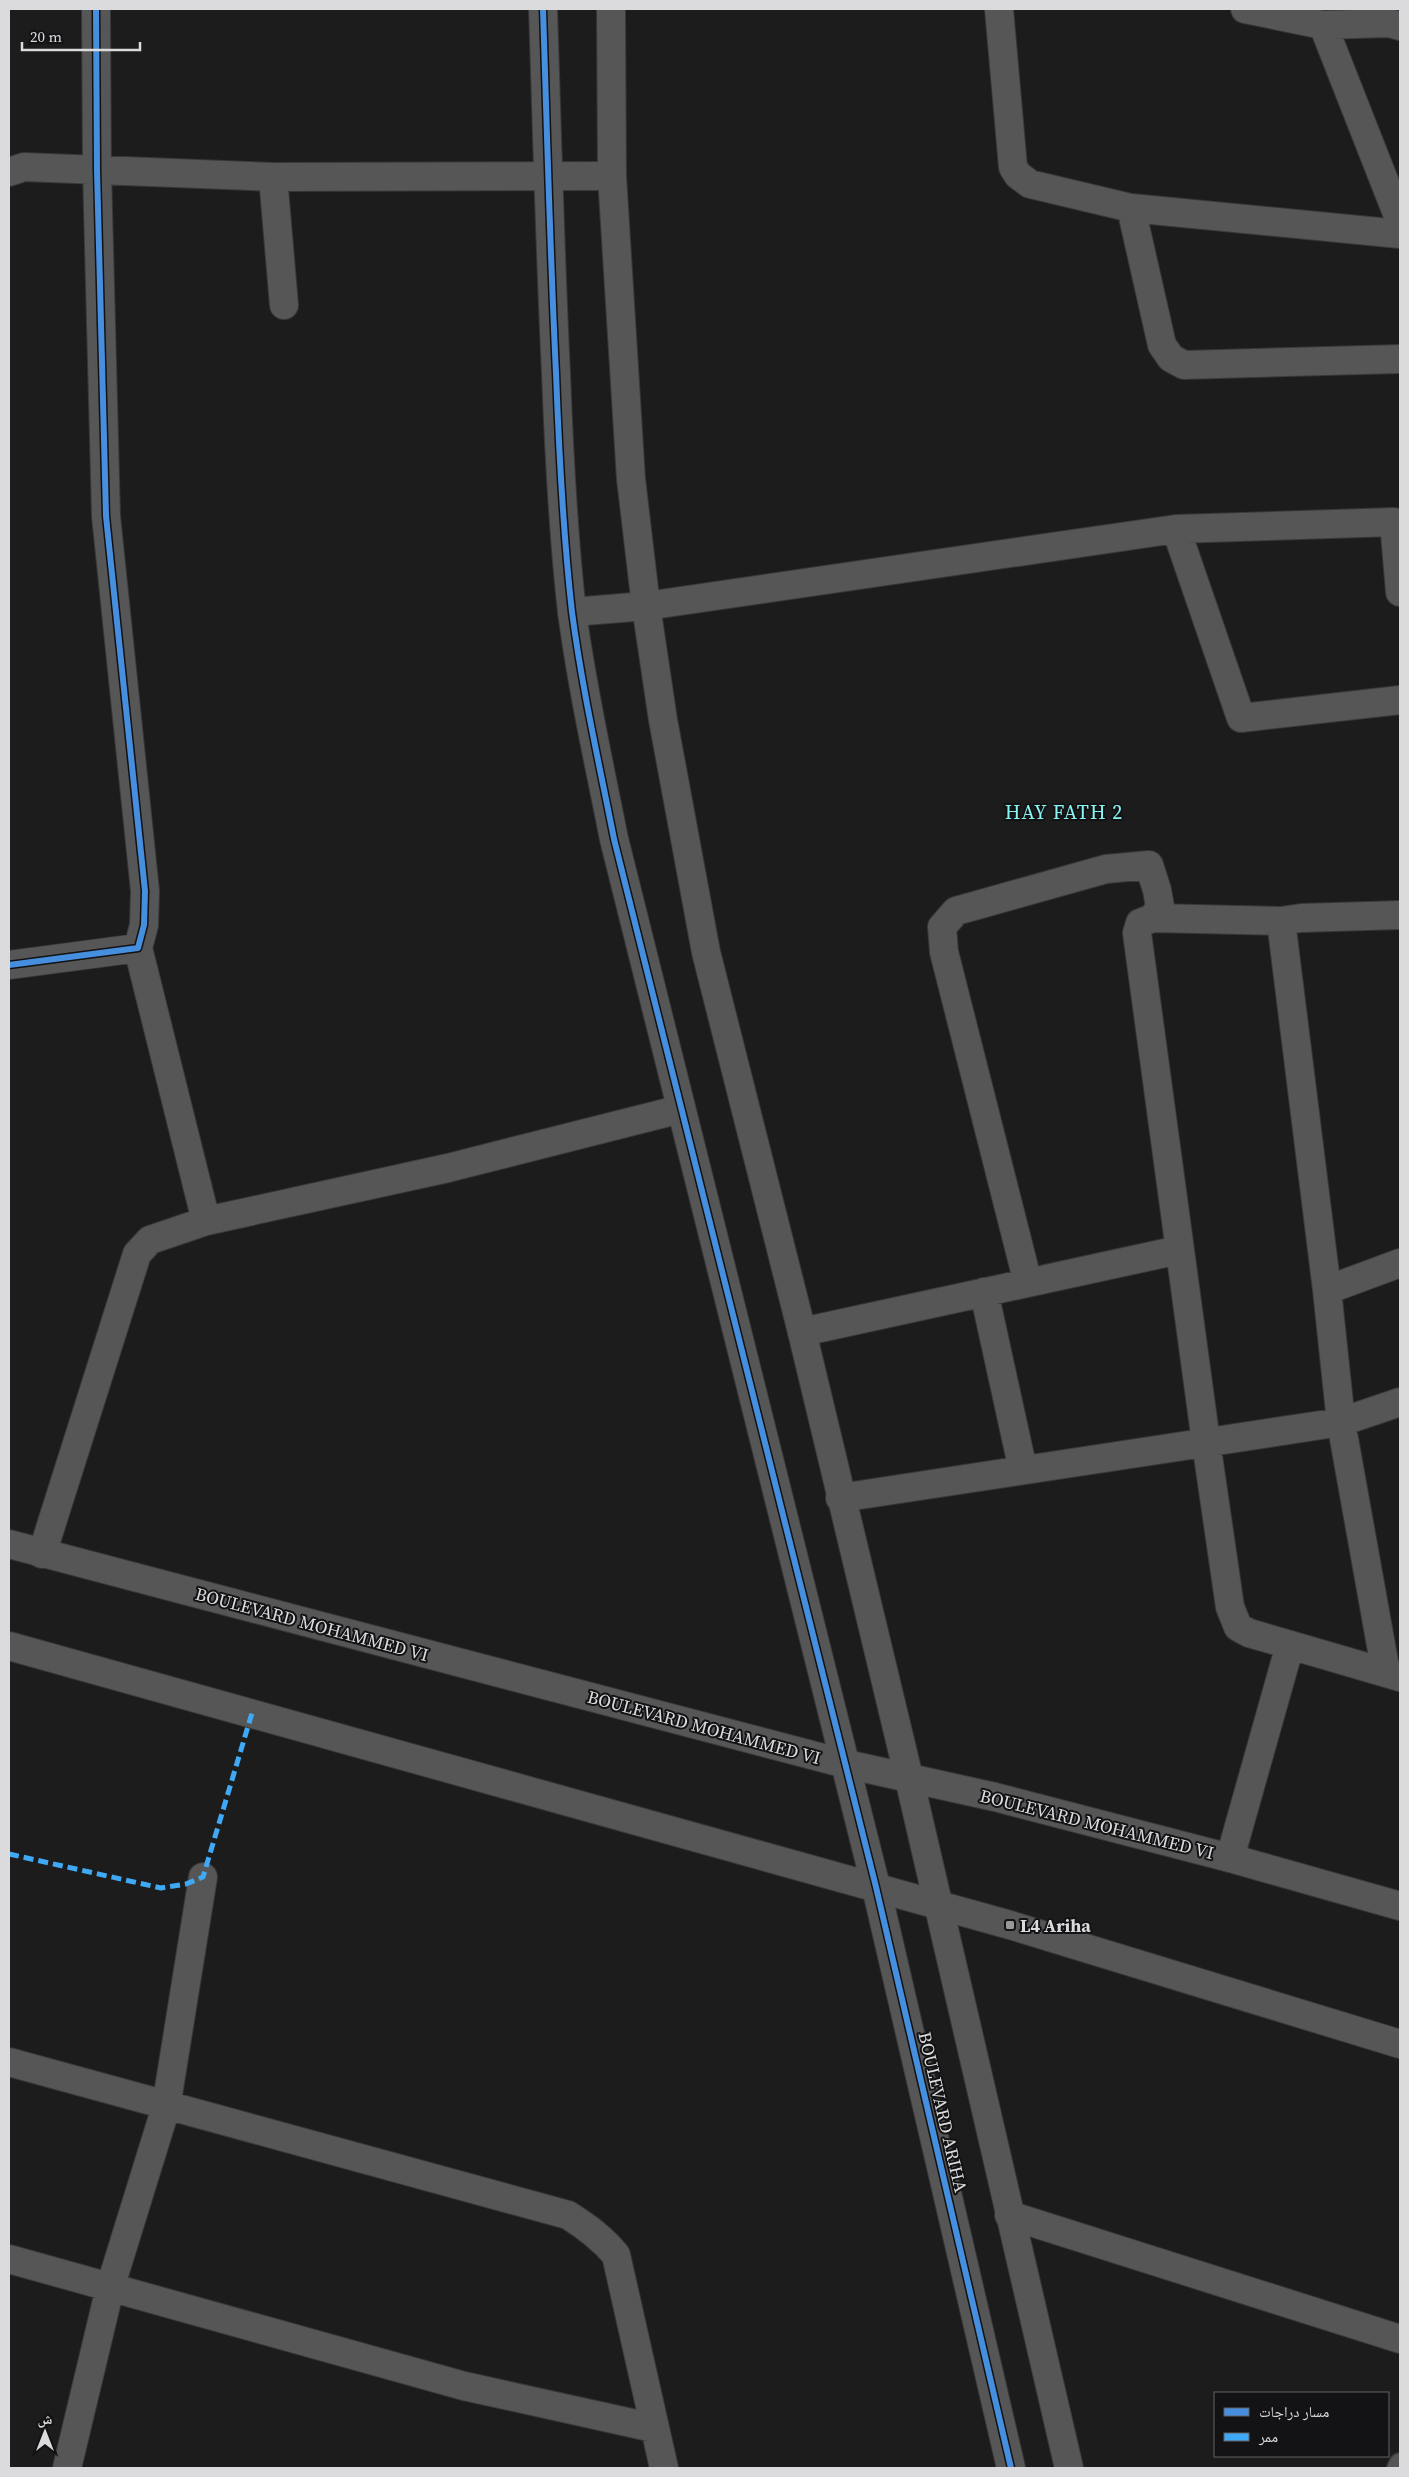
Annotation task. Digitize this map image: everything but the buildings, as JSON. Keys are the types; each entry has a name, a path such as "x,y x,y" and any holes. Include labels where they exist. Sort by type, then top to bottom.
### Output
{"street":[{"path":"96,9 97,170 106,516 145,891 144,925 138,948 206,1222"},
{"name":"BOULEVARD ARIHA","path":"543,9 549,178 548,225 559,451 572,612 588,710 614,839 876,1887 1011,2468"},
{"path":"610,9 612,176 631,479 646,606 665,729 706,952 802,1332 840,1498 909,1778 1069,2468"},
{"path":"999,9 1013,167 1018,175 1030,184 1131,208 1400,234"},
{"path":"1245,9 1322,25 1394,19"},
{"path":"1322,25 1400,221"},
{"path":"9,172 24,167 273,177 549,178 612,176"},
{"path":"273,177 284,305"},
{"path":"1131,208 1162,345 1171,358 1184,365 1400,359"},
{"path":"572,612 646,606 1176,529 1394,522 1400,592"},
{"path":"1176,529 1241,718 1400,700"},
{"path":"1028,1283 944,952 942,927 956,911 1106,869 1149,865 1158,890 1160,907 1152,918"},
{"path":"1281,921 1328,1290 1341,1422 1393,1675 1248,1633 1238,1627 1230,1607 1179,1250 1137,933 1140,923 1152,918 1281,921 1301,918 1400,915"},
{"path":"9,964 138,948"},
{"path":"42,1554 137,1254 150,1240 206,1222 448,1168 681,1109"},
{"path":"802,1332 1179,1250"},
{"path":"1328,1290 1400,1263"},
{"path":"984,1292 1023,1470"},
{"path":"840,1498 1341,1422 1400,1402"},
{"name":"BOULEVARD MOHAMMED VI","path":"9,1544 846,1764 995,1797 1230,1858 1400,1906"},
{"path":"1230,1858 1290,1645"},
{"path":"9,1646 938,1904 1400,2044"},
{"path":"67,2468 110,2288 166,2107 203,1877"},
{"path":"9,2062 166,2107 568,2215 605,2241 616,2256 664,2468"},
{"path":"1009,2214 1400,2339"},
{"path":"9,2258 110,2288 464,2386 654,2428"}],"lane":[{"path":"1398,2468 1400,2464"}],"marked path":[{"path":"9,1854 161,1888 186,1884 203,1877 252,1713"}],"cycle path":[{"path":"9,965 138,948 144,925 145,891 106,516 97,170 96,9"},
{"path":"543,9 558,433 572,612 586,697 614,839 876,1887 1011,2468"}],"place":[{"name":"L4 Ariha","path":"1010,1925"}],"district":[{"name":"HAY FATH 2","path":"1064,812"}]}
